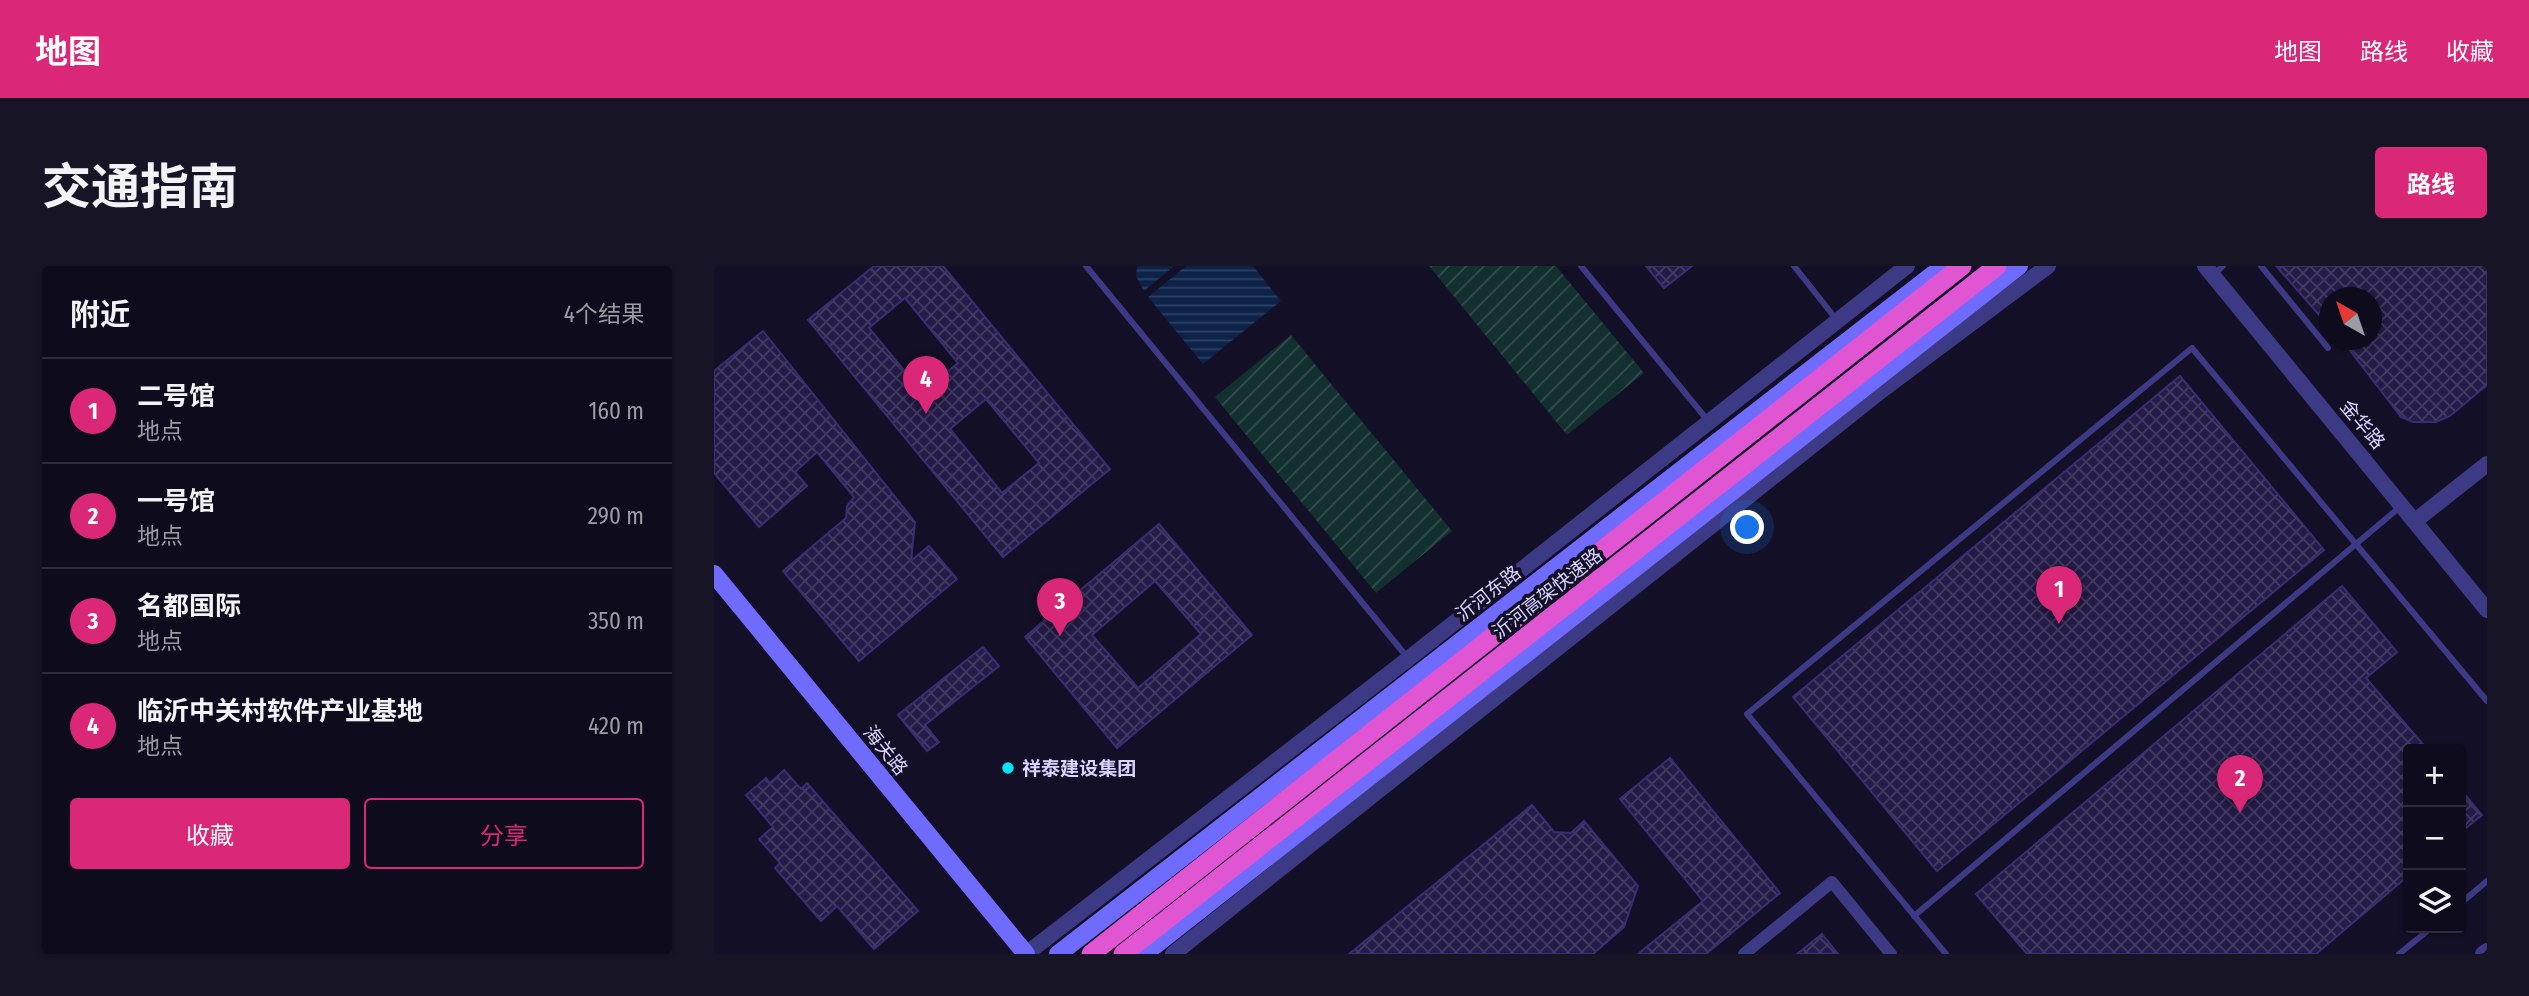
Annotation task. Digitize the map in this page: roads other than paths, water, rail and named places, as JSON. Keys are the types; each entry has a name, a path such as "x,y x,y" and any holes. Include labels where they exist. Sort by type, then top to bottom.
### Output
{"highway":[{"path":"1916,303 1954,266"},
{"name":"沂河高架快速路","path":"1091,954 1962,266"},
{"name":"沂河高架快速路","path":"1123,954 1997,266"},
{"path":"1927,322 2010,266"}],"main road":[{"name":"沂河东路","path":"1058,954 1944,266"},
{"path":"1144,954 2019,266"},
{"path":"1816,426 1853,413"},
{"name":"海关路","path":"714,573 1026,954"}],"street":[{"path":"1026,954 1408,659 1908,266"},
{"path":"1173,954 1853,413 2048,266"},
{"name":"金华路","path":"2214,269 2487,610"},
{"path":"2414,521 2487,464"},
{"path":"1744,954 1832,881 1891,954"},
{"path":"2483,954 2487,950"}],"lane":[{"path":"1581,266 1710,423"},
{"path":"1794,266 1837,320"},
{"path":"2261,266 2319,337"},
{"path":"1090,268 1408,659"},
{"path":"1946,954 1748,714 2192,348 2487,701"},
{"path":"1914,916 2403,506"},
{"path":"2466,898 2487,881"},
{"path":"2399,954 2425,933"}],"water":[{"path":"1137,266 1174,266 1144,291 1136,276"},
{"path":"1186,266 1253,266 1281,301 1203,364 1148,297"}],"place":[{"name":"临沂中关村软件产业基地","path":"926,414"},
{"name":"二号馆","path":"2059,624"},
{"name":"名都国际","path":"1060,636"},
{"name":"祥泰建设集团","path":"1008,768"},
{"name":"一号馆","path":"2240,813"}]}
